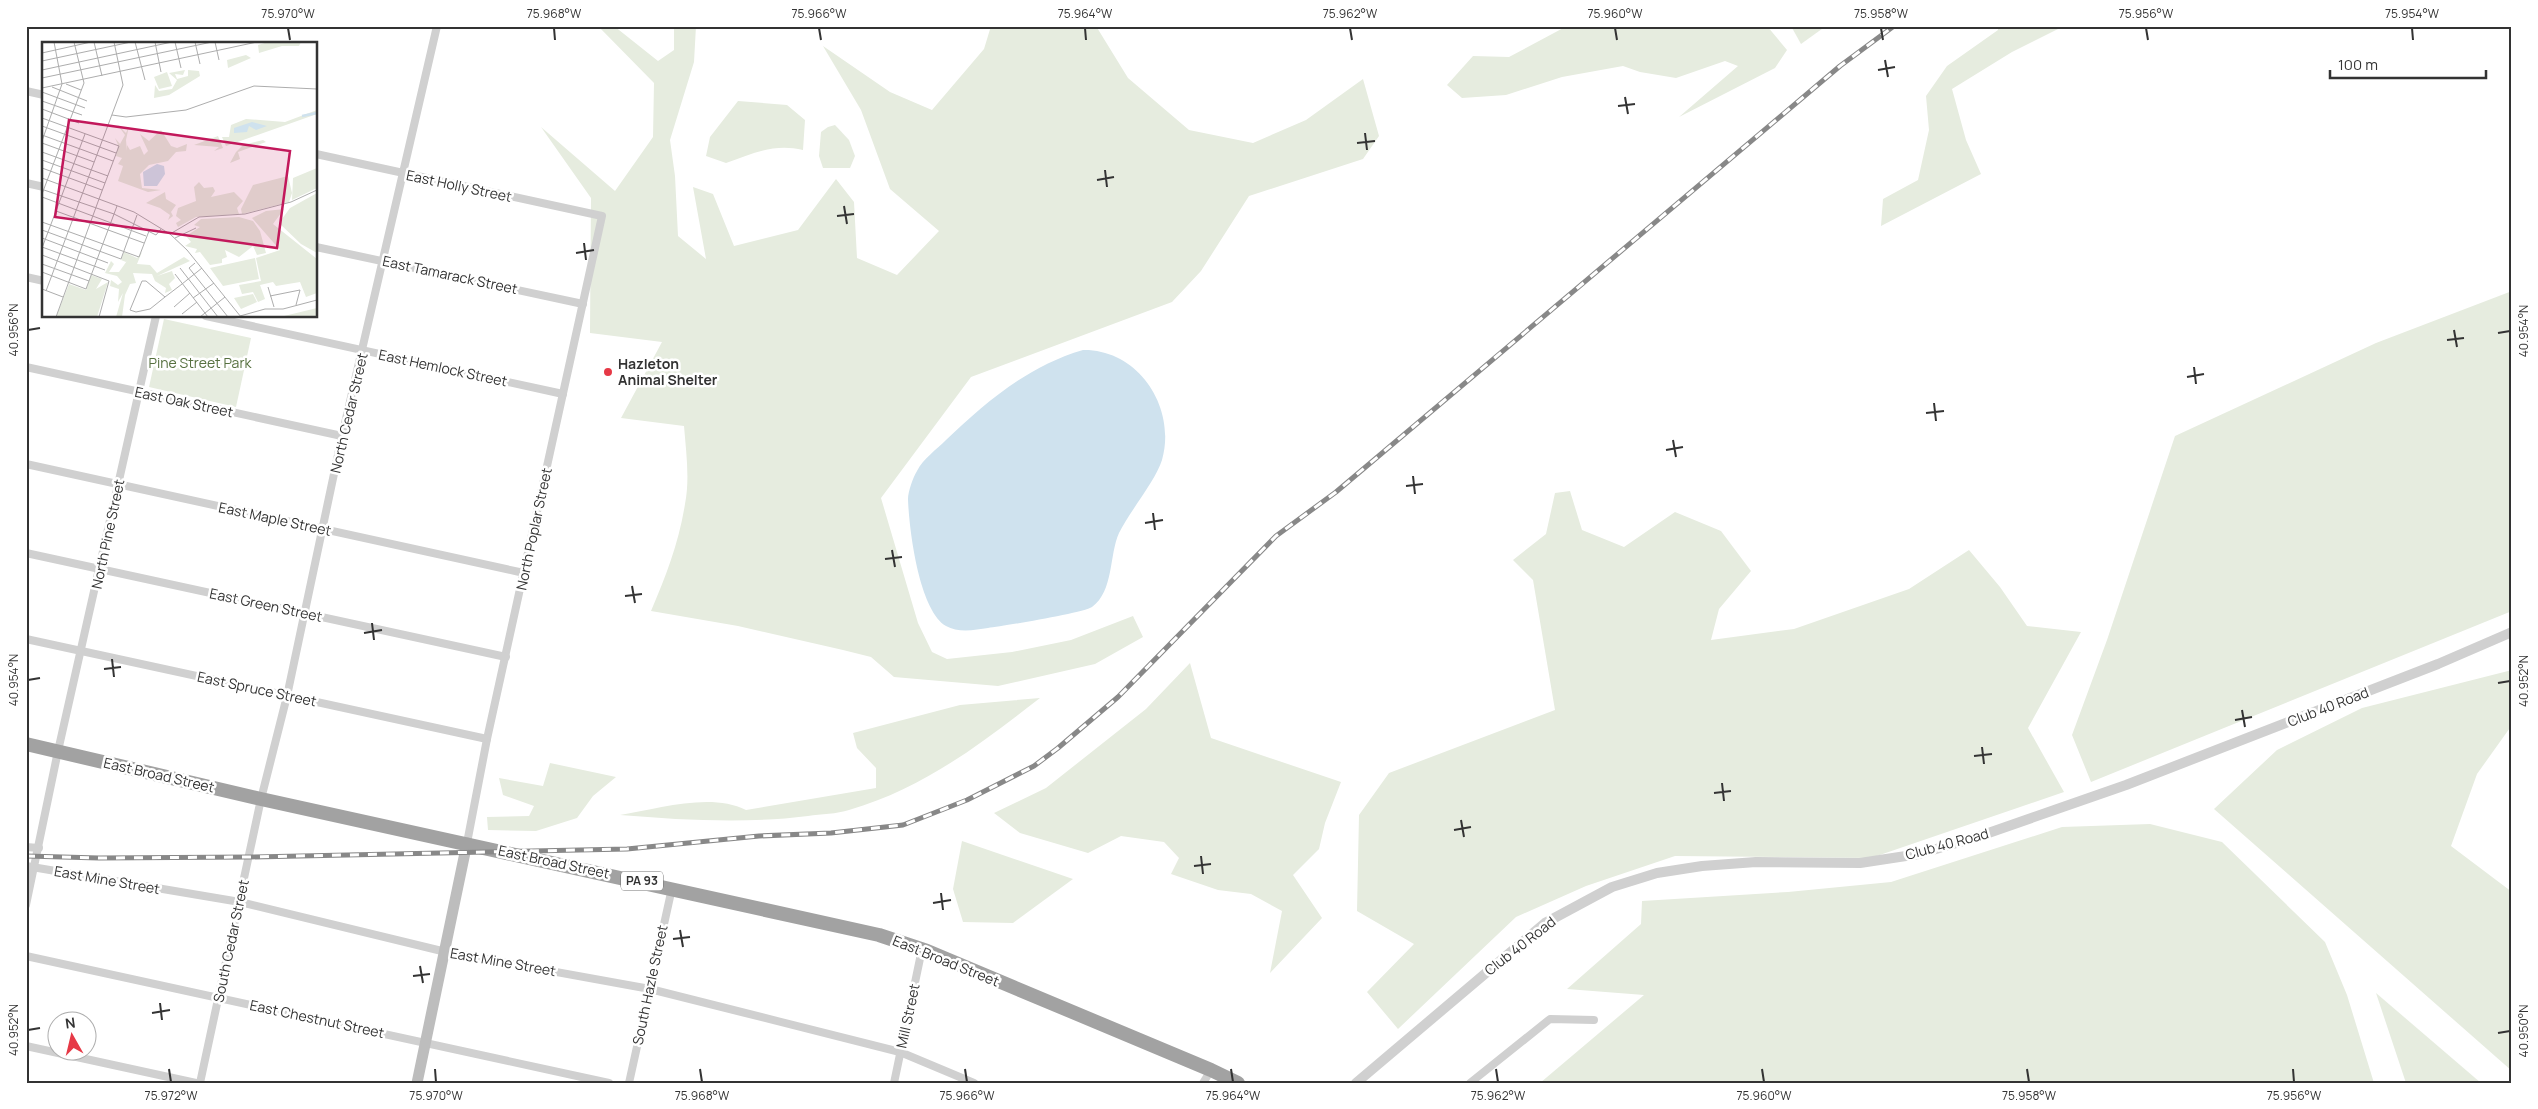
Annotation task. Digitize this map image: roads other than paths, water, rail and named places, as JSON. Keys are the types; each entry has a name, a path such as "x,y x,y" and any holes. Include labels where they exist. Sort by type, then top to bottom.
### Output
{"highway":[{"name":"East Broad Street","path":"26,744 261,799 468,843 879,935 922,949 1238,1083"}],"main road":[{"path":"417,1083 468,843"}],"street":[{"name":"North Cedar Street","path":"261,799 287,696 342,436 364,350 382,261 437,26"},
{"path":"26,91 42,95"},
{"name":"East Holly Street","path":"318,154 602,216"},
{"path":"26,184 42,187"},
{"name":"North Poplar Street","path":"468,843 487,740 602,216"},
{"name":"East Tamarack Street","path":"318,246 583,304"},
{"path":"26,277 42,281"},
{"name":"North Pine Street","path":"26,905 30,867 38,848 156,318"},
{"name":"East Hemlock Street","path":"215,318 564,394"},
{"name":"East Oak Street","path":"26,367 342,436"},
{"name":"East Maple Street","path":"26,464 524,573"},
{"name":"East Green Street","path":"26,553 506,657"},
{"name":"Club 40 Road","path":"1356,1083 1545,923 1612,887 1656,873 1702,866 1756,862 1860,863 1919,854 1977,837 2126,785 2438,664 2512,632"},
{"name":"East Spruce Street","path":"26,639 487,740"},
{"name":"South Cedar Street","path":"198,1083 219,998 261,799"},
{"path":"26,847 38,848"},
{"name":"East Mine Street","path":"30,867 240,902 446,952 650,989 900,1052 974,1083"},
{"name":"South Hazle Street","path":"629,1083 672,888"},
{"name":"Mill Street","path":"894,1083 922,949"},
{"name":"East Chestnut Street","path":"26,956 609,1083"},
{"path":"1470,1083 1550,1019 1594,1020"},
{"path":"26,1046 198,1083"},
{"path":"1203,1083 1211,1070"}],"water":[{"path":"1083,350 1103,352 1121,359 1136,370 1149,385 1158,402 1164,420 1165,440 1162,460 1154,477 1119,533 1104,592 1092,607 1059,616 972,630 956,630 946,626 937,617 929,604 917,568 908,499 915,474 930,454 992,399 1044,365"}],"railway":[{"path":"26,856 99,858 250,857 627,849 759,836 831,833 903,825 967,800 1034,766 1058,748 1118,697 1276,536 1336,492 1840,66 1894,26"}],"place":[{"name":"Hazleton Animal Shelter","path":"608,372"}],"park label":[{"name":"Pine Street Park","path":"200,363"}]}
